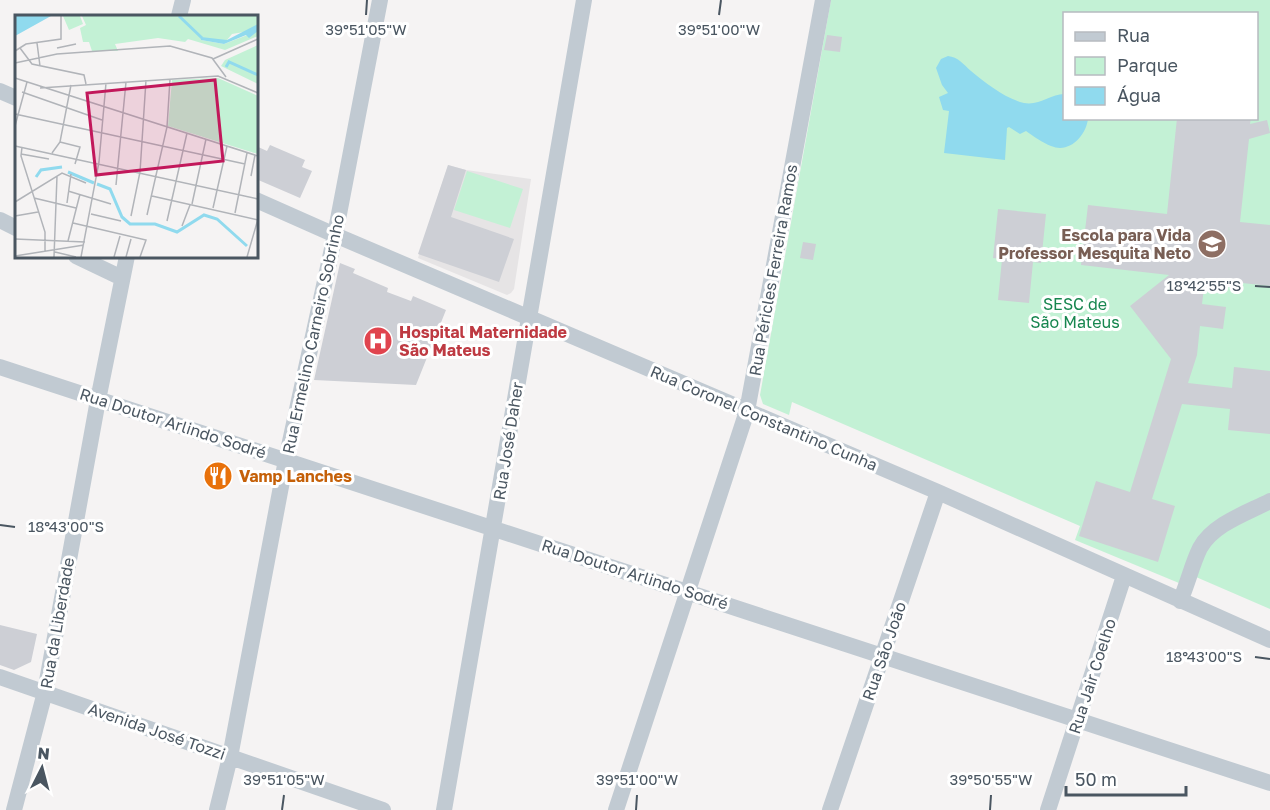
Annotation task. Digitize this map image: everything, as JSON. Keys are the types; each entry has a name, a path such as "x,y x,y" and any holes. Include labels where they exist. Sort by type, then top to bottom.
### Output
{"street":[{"path":"179,15 183,0"},
{"name":"Rua Ermelino Carneiro Sobrinho","path":"217,810 230,757 286,460 335,235 380,0"},
{"name":"Rua José Daher","path":"444,810 495,528 528,316 584,0"},
{"name":"Rua Péricles Ferreira Ramos","path":"616,810 747,411 823,0"},
{"path":"0,91 15,98"},
{"name":"Rua Coronel Constantino Cunha","path":"258,201 938,492 1270,640"},
{"path":"0,220 15,228"},
{"path":"80,258 122,278"},
{"name":"Rua da Liberdade","path":"14,810 45,692 98,400 127,258"},
{"name":"Rua Doutor Arlindo Sodré","path":"0,367 1270,783"},
{"name":"Rua São João","path":"830,810 938,492"},
{"path":"1180,601 1201,546 1208,537 1222,526 1270,501"},
{"name":"Rua Jair Coelho","path":"1048,810 1124,576"},
{"name":"Avenida José Tozzi","path":"0,677 382,810"}],"shaded area":[{"path":"448,165 466,170 531,179 514,289 507,295 418,258"}],"green space":[{"name":"SESC de São Mateus","path":"831,0 1270,0 1270,609 1196,577 1191,588 1075,540 1080,526 792,402 789,415 763,404 760,395"},
{"path":"467,171 523,189 510,228 454,210"}],"water":[{"path":"948,56 958,59 989,85 1017,101 1035,103 1063,94 1063,120 1088,120 1087,125 1076,142 1058,148 1026,131 1020,134 1009,127 1007,128 1005,160 944,153 949,111 943,110 939,97 948,93 942,85 936,68 941,59"}],"building":[{"path":"827,35 842,37 840,52 824,50"},
{"path":"1177,120 1251,120 1250,124 1267,120 1270,133 1249,139 1240,222 1270,225 1270,286 1205,279 1202,304 1226,307 1223,329 1200,326 1197,355 1188,383 1232,388 1234,367 1270,371 1270,434 1228,430 1230,409 1182,404 1152,499 1175,506 1158,562 1079,536 1096,481 1130,492 1171,359 1130,306 1169,275 1081,265 1088,205 1167,214"},
{"path":"270,145 305,160 302,167 312,171 300,198 258,180 258,147 267,151"},
{"path":"448,165 466,170 451,217 514,239 499,282 418,254"},
{"path":"998,209 1046,214 1041,263 1033,262 1029,303 998,300 1002,259 993,258"},
{"path":"803,242 816,244 813,260 800,258"},
{"name":"Hospital Maternidade São Mateus","path":"340,263 355,269 353,273 388,288 387,292 411,301 413,296 446,310 416,385 314,380"},
{"path":"0,625 37,634 31,662 14,670 0,665"}],"place":[{"name":"Escola para Vida Professor Mesquita Neto","path":"1212,244"},
{"name":"Hospital Maternidade São Mateus","path":"378,341"},
{"name":"Vamp Lanches","path":"218,476"}]}
